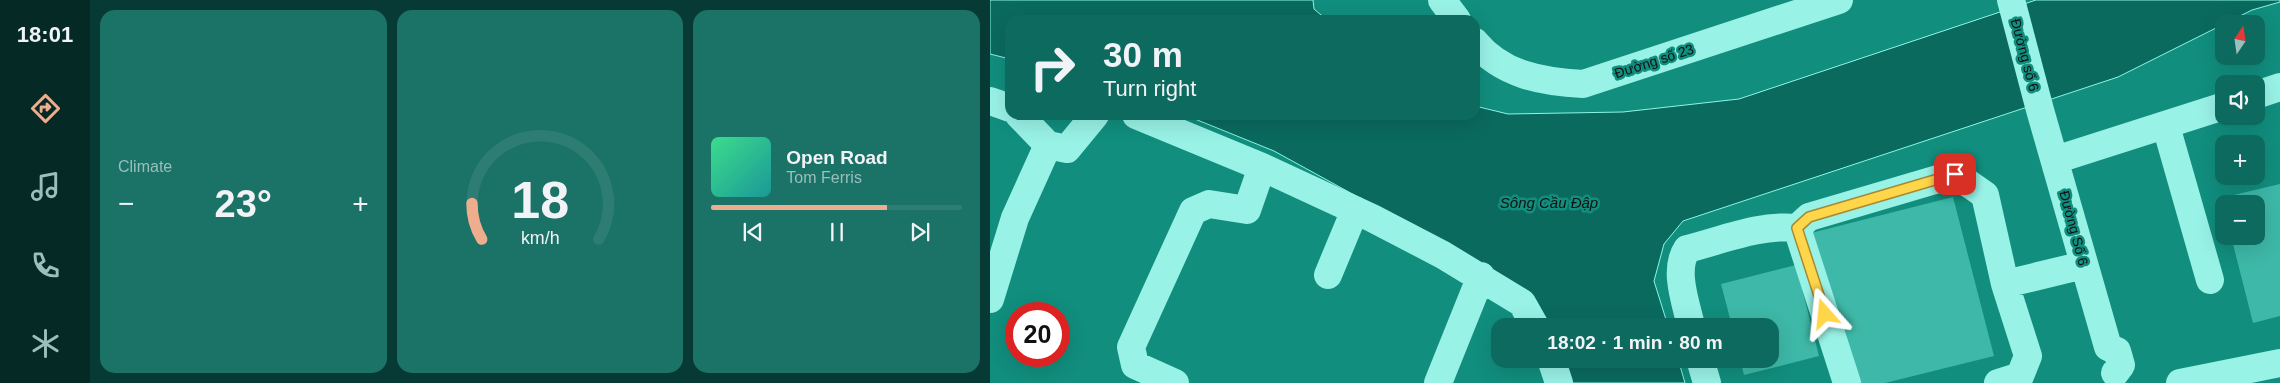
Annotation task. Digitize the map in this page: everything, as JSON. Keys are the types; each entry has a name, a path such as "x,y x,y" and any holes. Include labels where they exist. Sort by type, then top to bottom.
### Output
{"street":[{"path":"1442,0 1453,15"},
{"name":"Đường số 23","path":"1480,49 1512,71 1547,82 1583,84 1839,0"},
{"name":"Đường số 6","path":"2011,0 2040,110"},
{"path":"2265,92 2280,87"},
{"path":"990,101 1005,106"},
{"path":"2055,160 2215,109"},
{"name":"Đường Số 6","path":"2040,110 2108,347 2117,350 2121,365 2116,378"},
{"path":"1024,120 1048,145 1067,149 1091,120"},
{"path":"1148,120 1262,167 1355,210 1481,276 1522,303 1530,318"},
{"path":"2166,126 2210,280"},
{"path":"991,290 1015,218 1048,145"},
{"path":"1175,383 1135,365 1132,347 1193,211 1209,204 1247,210 1262,167"},
{"path":"1689,318 1680,271 1681,258 1687,249 1764,228 1781,226 1797,228 1809,217 1955,174 1985,195 2005,284 2028,356 2020,376 1998,383"},
{"path":"1328,275 1355,210"},
{"path":"1797,228 1847,383"},
{"path":"2005,284 2084,265"},
{"path":"1438,383 1481,276"},
{"path":"2180,383 2280,362"},
{"path":"1554,368 1559,383"},
{"path":"1703,368 1707,383"}],"water":[{"path":"990,0 1313,0 1314,9 1321,15 1005,15 1005,58 990,54"},
{"name":"Sông Cầu Đập","path":"2036,0 2280,0 2280,2 2242,15 2215,15 2215,28 2118,77 1683,221 1664,244 1654,281 1666,318 1543,318 1529,299 1473,260 1274,151 1197,120 1480,120 1480,107 1508,114 1623,112 1739,99"},
{"path":"1566,368 1681,368 1685,383 1572,383"}],"building":[{"path":"2280,184 2280,316 2253,323 2233,245 2265,245 2265,195 2234,195"},
{"path":"1953,197 1994,356 1885,383 1850,383 1811,233"},
{"path":"1796,265 1819,356 1779,366 1779,318 1730,318 1721,284"},
{"path":"1742,368 1772,368 1744,375"}],"route":[{"path":"1825,314 1797,228 1809,217 1955,174"}]}
